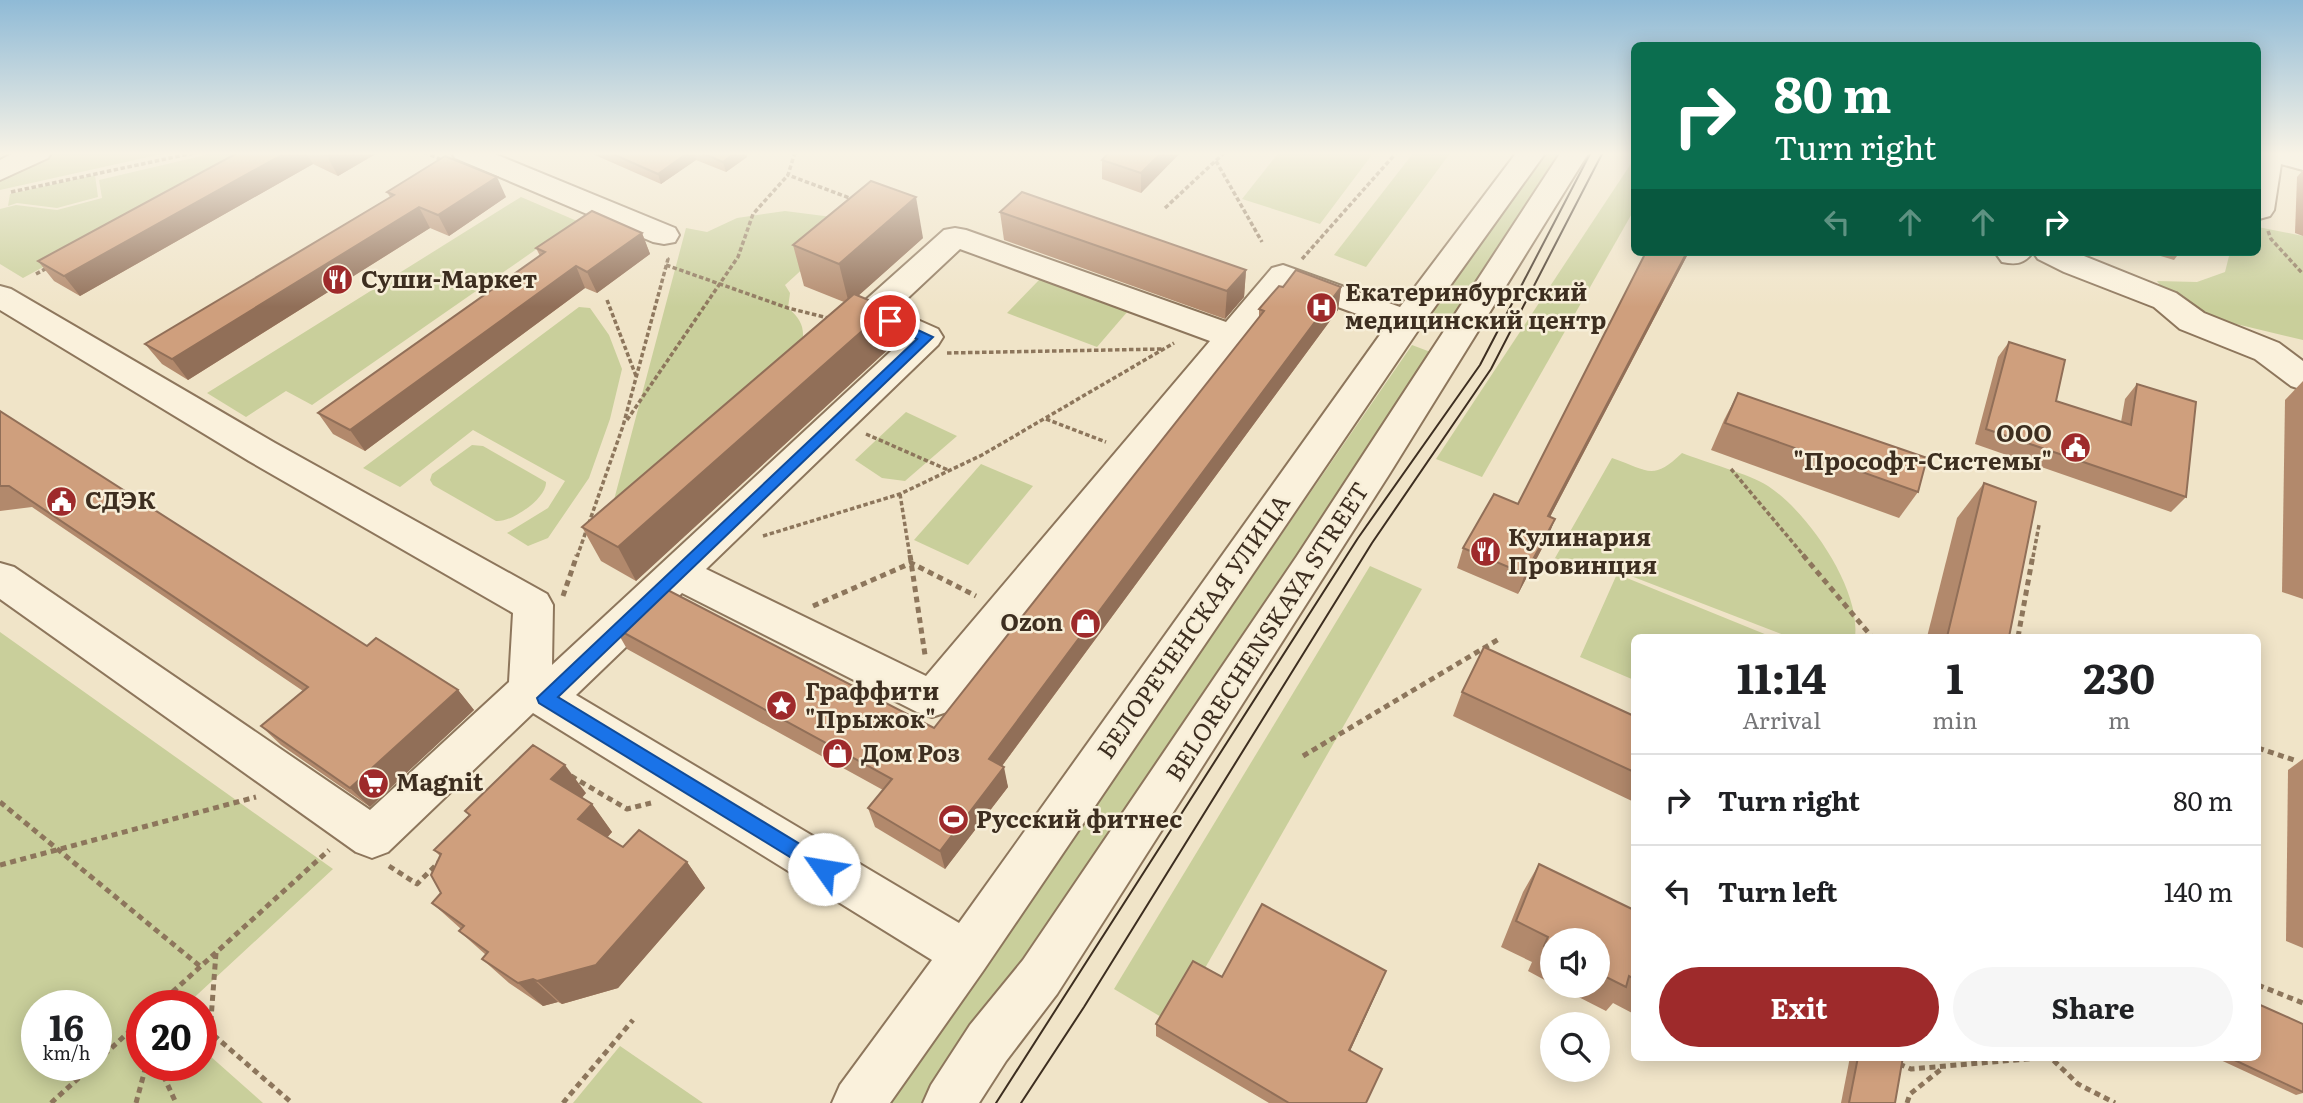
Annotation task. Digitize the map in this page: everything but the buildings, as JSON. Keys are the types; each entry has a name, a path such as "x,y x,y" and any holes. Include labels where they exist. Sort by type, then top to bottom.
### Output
{"street":[{"path":"564,203 660,244"},
{"name":"БЕЛОРЕЧЕНСКАЯ УЛИЦА","path":"858,1103 966,954 1407,321 1494,203"},
{"name":"BELORECHENSKAYA STREET","path":"949,1103 988,1043 1040,977 1450,354 1543,203"},
{"path":"0,578 372,837 678,573 926,337 872,313 955,237 1233,337"},
{"path":"2057,256 2165,300 2192,321 2267,351 2303,378"},
{"path":"678,573 932,699 1283,275 1407,321"},
{"path":"0,296 262,452 533,605 538,694"},
{"path":"538,694 966,954"}],"path":[{"path":"623,426 738,257 753,214 762,203"},
{"path":"1166,208 1171,203"},
{"path":"1240,203 1262,242"},
{"path":"1283,275 1304,257 1351,203"},
{"path":"2261,216 2271,239 2303,274"},
{"path":"563,597 623,426 637,377 668,259 660,244"},
{"path":"666,265 788,308 832,319 872,313"},
{"path":"36,274 48,267"},
{"path":"607,300 637,377"},
{"path":"759,537 900,494 948,471 1188,335 1199,324"},
{"path":"909,354 1163,349"},
{"path":"1045,418 1136,453"},
{"path":"837,422 948,471"},
{"path":"1731,469 1868,634"},
{"path":"900,494 932,699"},
{"path":"2019,634 2039,525"},
{"path":"911,563 1005,611"},
{"path":"777,622 911,563"},
{"path":"1303,756 1499,639"},
{"path":"2261,749 2297,761"},
{"path":"563,771 627,809 655,802"},
{"path":"0,865 299,786"},
{"path":"0,802 201,967"},
{"path":"176,990 356,825"},
{"path":"386,864 417,884 446,855"},
{"path":"216,953 210,1032 292,1103"},
{"path":"2261,986 2303,1003"},
{"path":"564,1103 633,1020"},
{"path":"112,1047 126,1035"},
{"path":"1894,1061 1911,1069 2003,1061"},
{"path":"2054,1061 2078,1084 2115,1103"},
{"path":"1907,1103 1910,1094 1945,1066"},
{"path":"51,1103 75,1081"},
{"path":"136,1103 142,1081"},
{"path":"166,1081 176,1103"}],"green space":[{"path":"21,203 74,203 57,208"},
{"path":"81,203 160,203 23,278 0,264 0,209 16,205 57,210"},
{"path":"511,203 536,203 577,221 312,405 286,391 246,417 207,393"},
{"path":"1256,203 1335,203 1320,224"},
{"path":"1374,203 1413,203 1366,267 1334,255"},
{"path":"1503,203 1526,203 1451,319 1432,312"},
{"path":"1605,203 1631,203 1631,215 1482,477 1436,459"},
{"path":"785,211 832,217 852,224 785,285 790,293 788,308 797,316 801,325 802,346 610,515 686,228 707,232 737,218"},
{"path":"2261,228 2303,236 2303,340 2178,310 2157,281 2197,282 2225,272 2229,256 2261,256"},
{"path":"1040,279 1128,311 1097,347 1007,313"},
{"path":"579,307 590,308 609,335 622,369 610,419 589,478 548,538 528,546 507,533 548,508 565,481 473,430 400,487 363,468"},
{"path":"1412,345 1433,353 929,1103 890,1103"},
{"path":"906,412 957,436 905,481 882,478 855,460"},
{"path":"472,445 483,446 546,482 541,495 519,514 496,521 433,485 430,480 432,474"},
{"path":"1682,453 1760,482 1783,498 1815,533 1841,575 1855,618 1855,634 1781,634 1605,566 1599,575 1555,558 1612,458 1649,471 1663,468"},
{"path":"981,464 1033,486 968,565 914,540"},
{"path":"1370,566 1422,589 1173,1024 1114,989"},
{"path":"1617,574 1765,634 1631,634 1631,679 1580,657"},
{"path":"0,632 333,869 202,990 126,990 126,1081 217,1081 217,1062 263,1103 0,1103"},
{"path":"620,1046 703,1103 573,1103"}],"tram line":[{"path":"996,1103 1358,538 1480,365 1564,203"},
{"path":"1021,1103 1084,1007 1372,543 1491,369 1576,203"}],"place":[{"name":"Суши-Маркет","path":"338,280"},
{"name":"Екатеринбургский медицинский центр","path":"1322,307"},
{"name":"ООО \"Прософт-Системы\"","path":"2075,448"},
{"name":"СДЭК","path":"62,501"},
{"name":"Кулинария Провинция","path":"1485,552"},
{"name":"Ozon","path":"1086,623"},
{"name":"Граффити \"Прыжок\"","path":"782,706"},
{"name":"Дом Роз","path":"838,754"},
{"name":"Magnit","path":"373,783"},
{"name":"Русский фитнес","path":"953,820"}],"route":[{"path":"824,869 545,698 926,337 890,321"}]}
